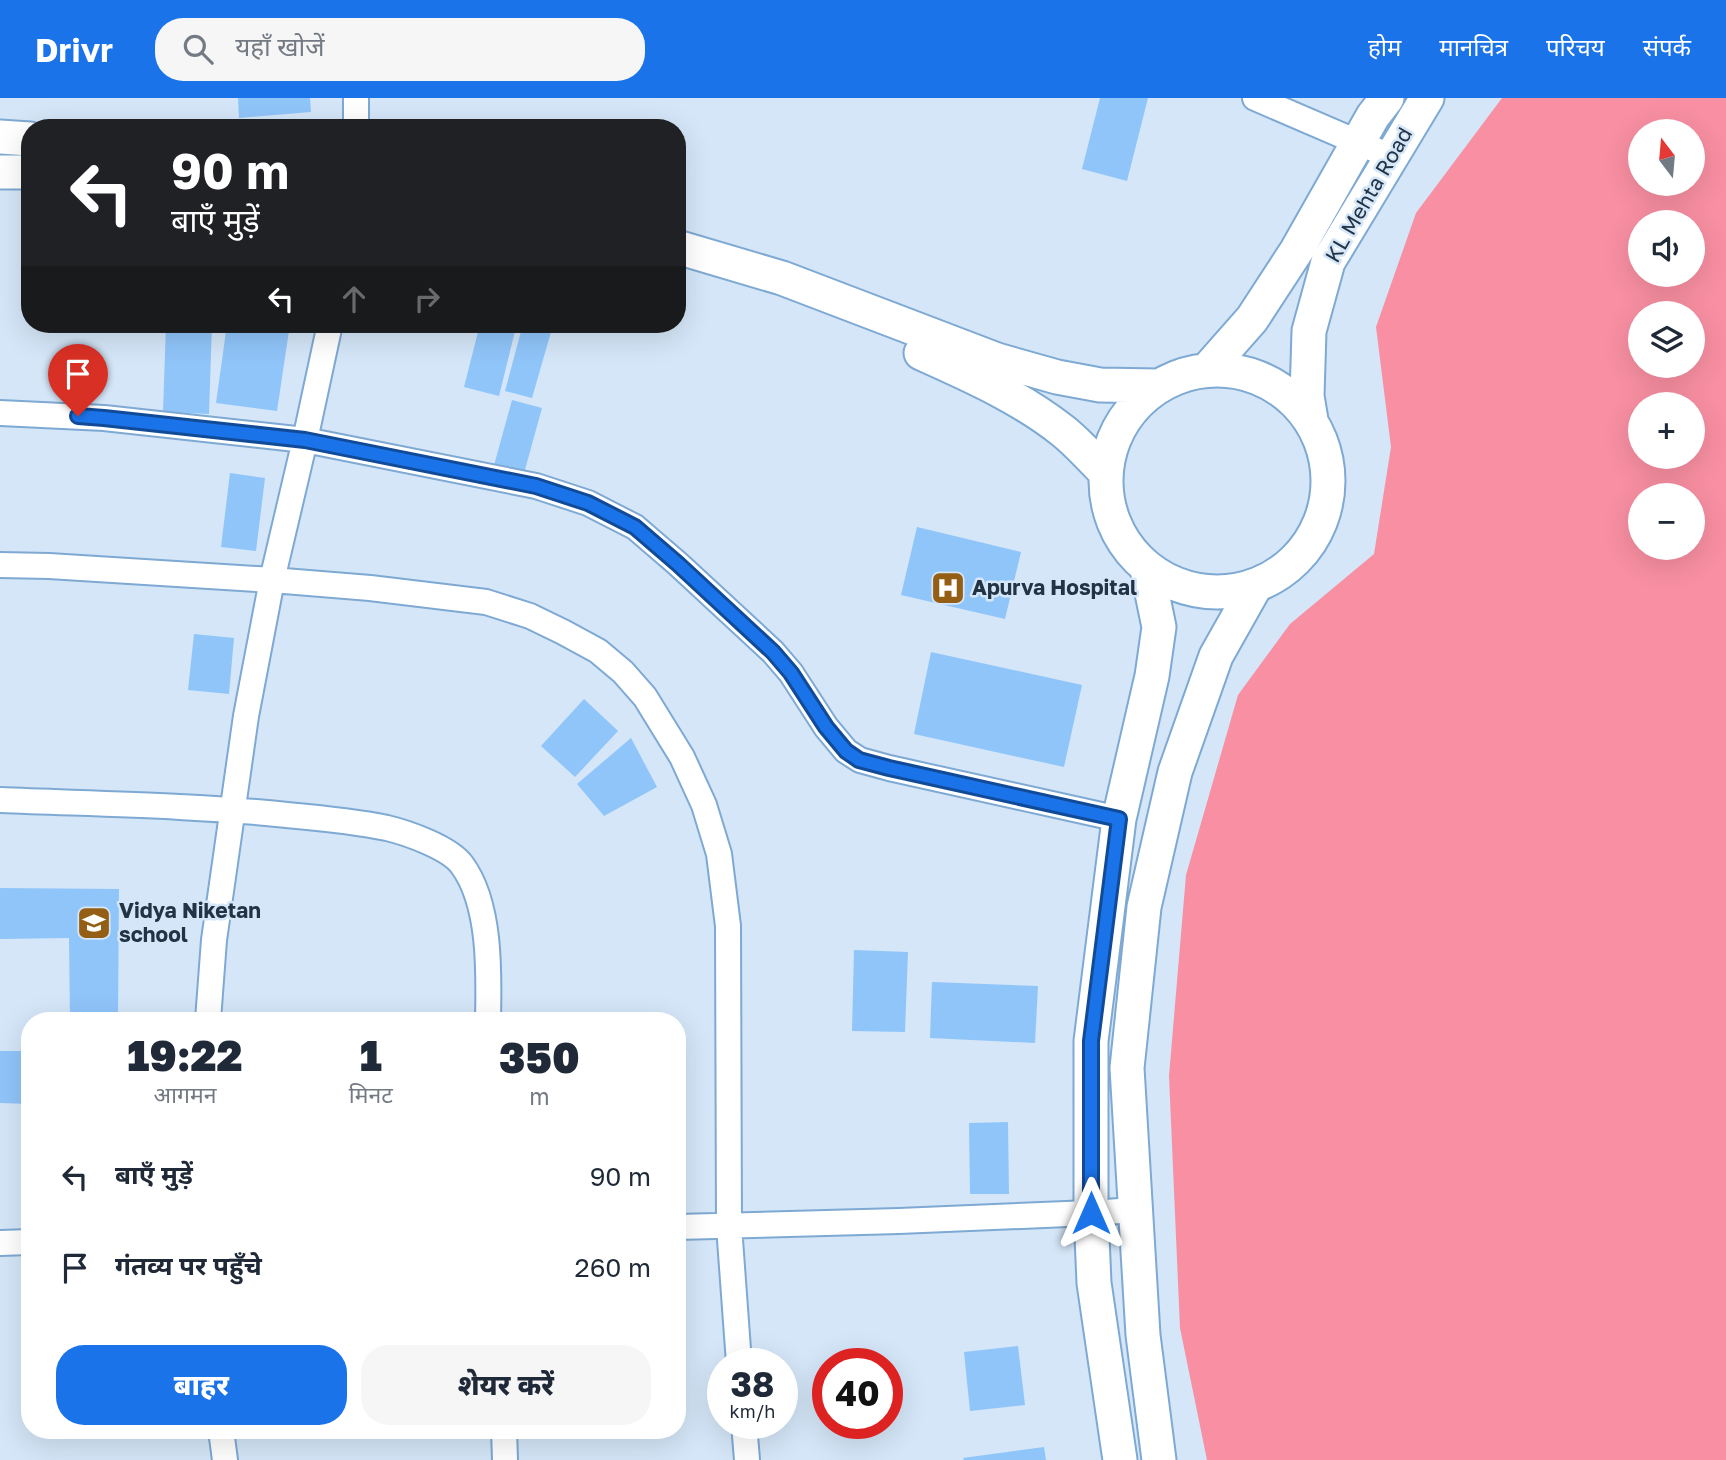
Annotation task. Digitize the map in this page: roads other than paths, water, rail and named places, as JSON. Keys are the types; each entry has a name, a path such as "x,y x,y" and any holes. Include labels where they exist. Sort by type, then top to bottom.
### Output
{"street":[{"path":"356,98 356,119"},
{"path":"1255,98 1392,157"},
{"name":"KL Mehta Road","path":"1208,370 1252,319 1297,250 1373,116 1387,98"},
{"name":"KL Mehta Road","path":"1311,420 1307,396 1309,331 1328,262 1427,98"},
{"path":"0,137 21,138"},
{"path":"0,172 21,172"},
{"path":"686,250 782,278 997,360 1057,377 1100,385 1158,386"},
{"path":"686,272 806,307 892,340 978,378 1044,417 1065,433 1105,472"},
{"path":"209,1012 223,867 246,716 272,580 328,333"},
{"path":"1208,370 1247,373 1266,380 1283,391 1299,404 1311,420 1325,450 1329,483 1324,515 1308,545 1286,569 1256,585 1229,592 1200,592 1172,584 1147,569 1123,542 1108,508 1105,472 1113,439 1131,409 1158,386 1182,375 1208,370"},
{"path":"0,413 104,418 305,440 536,486 588,503 635,527 773,652 791,673 826,727 846,751 859,760 1119,819"},
{"path":"0,565 272,580 486,602 530,616 563,632 598,651 623,672 645,696 682,757 704,804 719,854 728,926 729,1226 738,1348"},
{"path":"1120,1460 1094,1283 1091,1213 1091,1041 1119,819 1152,676 1158,627 1147,569"},
{"path":"1159,1460 1143,1335 1127,1068 1144,907 1175,772 1216,656 1256,585"},
{"path":"0,800 233,810 352,822 389,828 411,835 442,849 461,864 480,903 489,978 488,1012"},
{"path":"686,1227 899,1221 1135,1210"},
{"path":"0,1243 21,1242"},
{"path":"222,1439 225,1460"},
{"path":"504,1439 505,1460"},
{"path":"745,1439 747,1460"}],"place":[{"name":"Apurva Hospital","path":"948,588"},
{"name":"Vidya Niketan school","path":"94,923"}]}
